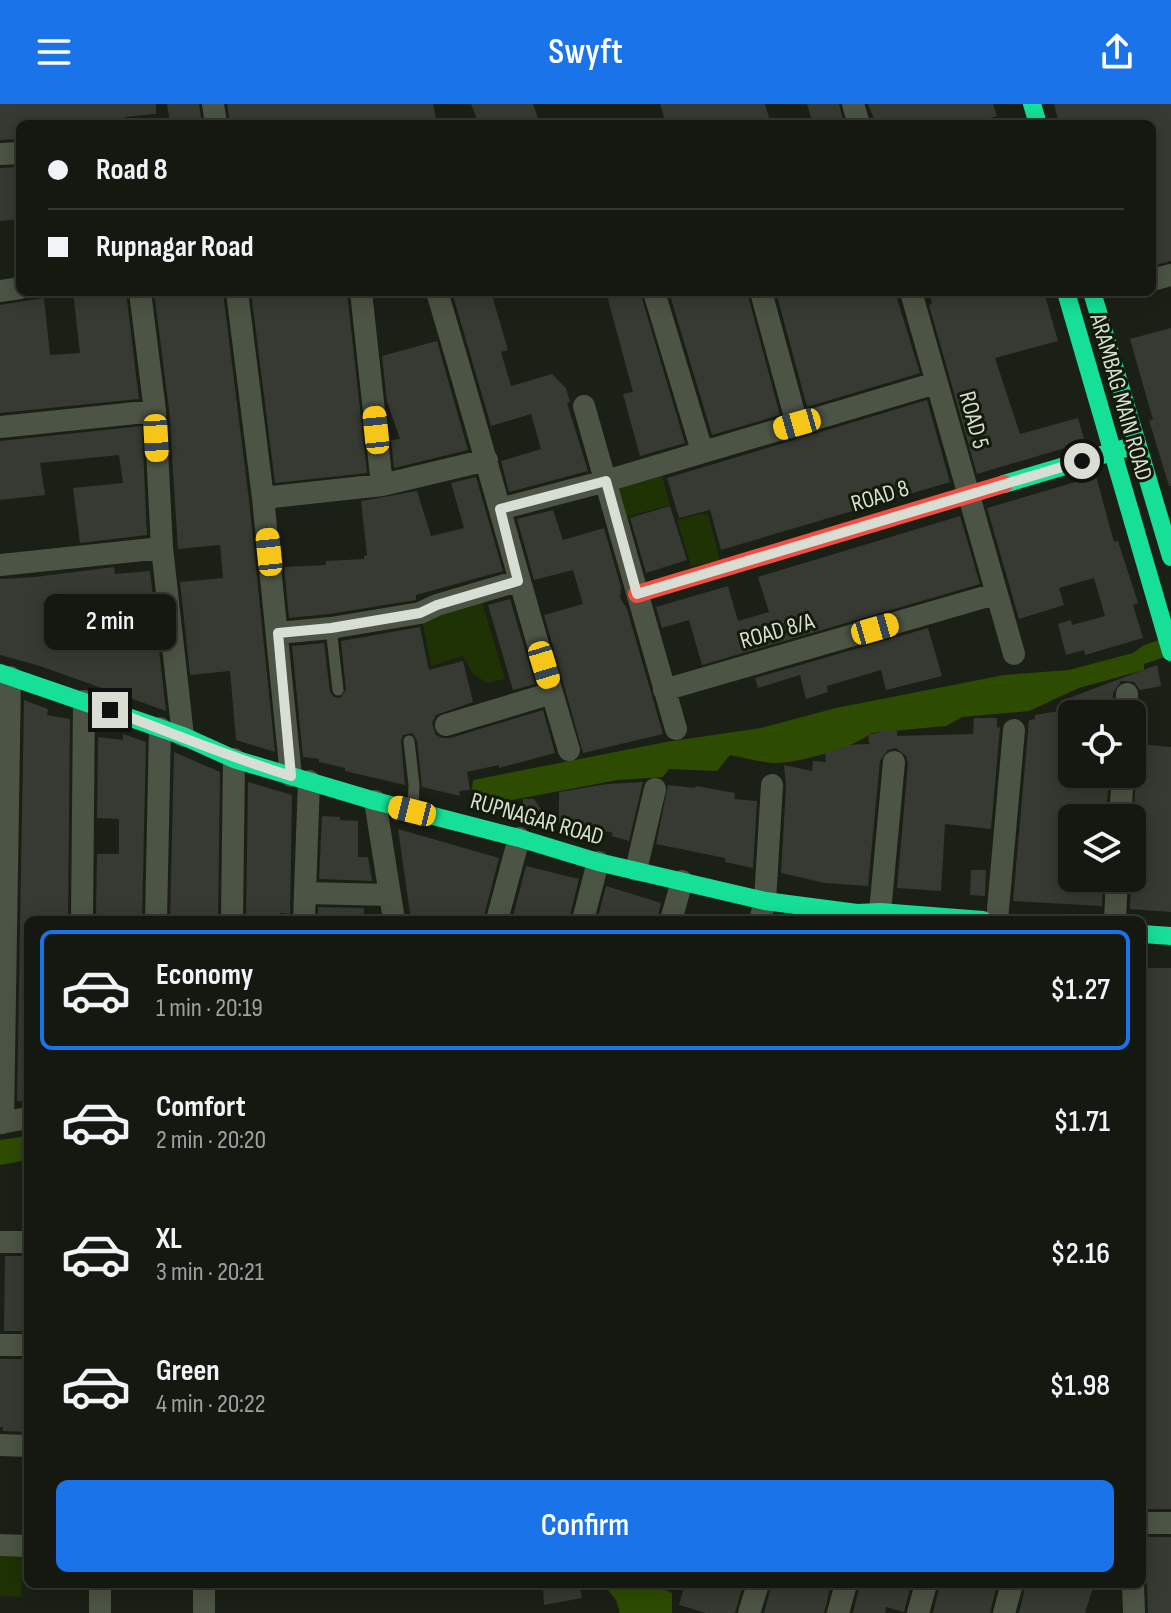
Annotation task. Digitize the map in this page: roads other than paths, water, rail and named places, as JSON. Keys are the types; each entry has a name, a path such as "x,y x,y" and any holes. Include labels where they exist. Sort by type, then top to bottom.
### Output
{"street":[{"path":"141,296 155,411 162,548 183,736"},
{"path":"238,296 278,633 300,779 306,893 304,916"},
{"path":"361,296 382,485"},
{"path":"438,296 569,750"},
{"path":"655,296 702,451"},
{"path":"762,296 797,424"},
{"name":"ROAD 5","path":"912,296 1014,654"},
{"name":"ARAMBAG MAIN ROAD","path":"1099,296 1136,445 1171,557"},
{"name":"ARAMBAG MAIN ROAD","path":"1068,298 1111,452 1167,625 1171,652"},
{"path":"500,509 606,481 936,383"},
{"path":"584,406 676,729"},
{"path":"0,427 155,411"},
{"name":"ROAD 8","path":"637,594 1136,445"},
{"path":"263,498 382,485 487,460"},
{"path":"0,565 162,548"},
{"path":"278,633 331,628 420,613 518,581"},
{"name":"ROAD 8/A","path":"664,690 995,594"},
{"path":"5,675 2,1123 24,1119"},
{"name":"RUPNAGAR ROAD","path":"5,675 183,736 234,759 598,862 682,881 763,910 856,916 880,912 932,916"},
{"path":"446,725 552,693"},
{"path":"82,916 84,701"},
{"path":"156,916 160,728"},
{"path":"997,916 1014,730"},
{"path":"232,916 234,759"},
{"path":"880,912 894,762"},
{"path":"763,910 772,785"},
{"path":"636,870 655,789"},
{"path":"375,801 393,916"},
{"path":"498,916 519,838"},
{"path":"584,916 598,862"},
{"path":"672,916 682,881"},
{"path":"1115,916 1116,892"},
{"path":"306,893 390,895"},
{"path":"1146,934 1171,936"},
{"path":"0,1242 24,1242"},
{"path":"0,1345 24,1345"},
{"path":"0,1445 24,1446"},
{"path":"1146,1523 1171,1523"},
{"path":"0,1545 24,1546"},
{"path":"100,1588 100,1613"},
{"path":"204,1588 204,1613"},
{"path":"749,1613 757,1588"},
{"path":"838,1613 845,1588"},
{"path":"918,1613 925,1588"},
{"path":"1004,1613 1011,1588"},
{"path":"1133,1588 1134,1613"}],"lane":[{"path":"331,628 338,690"},
{"path":"409,741 414,785 412,811"}]}
